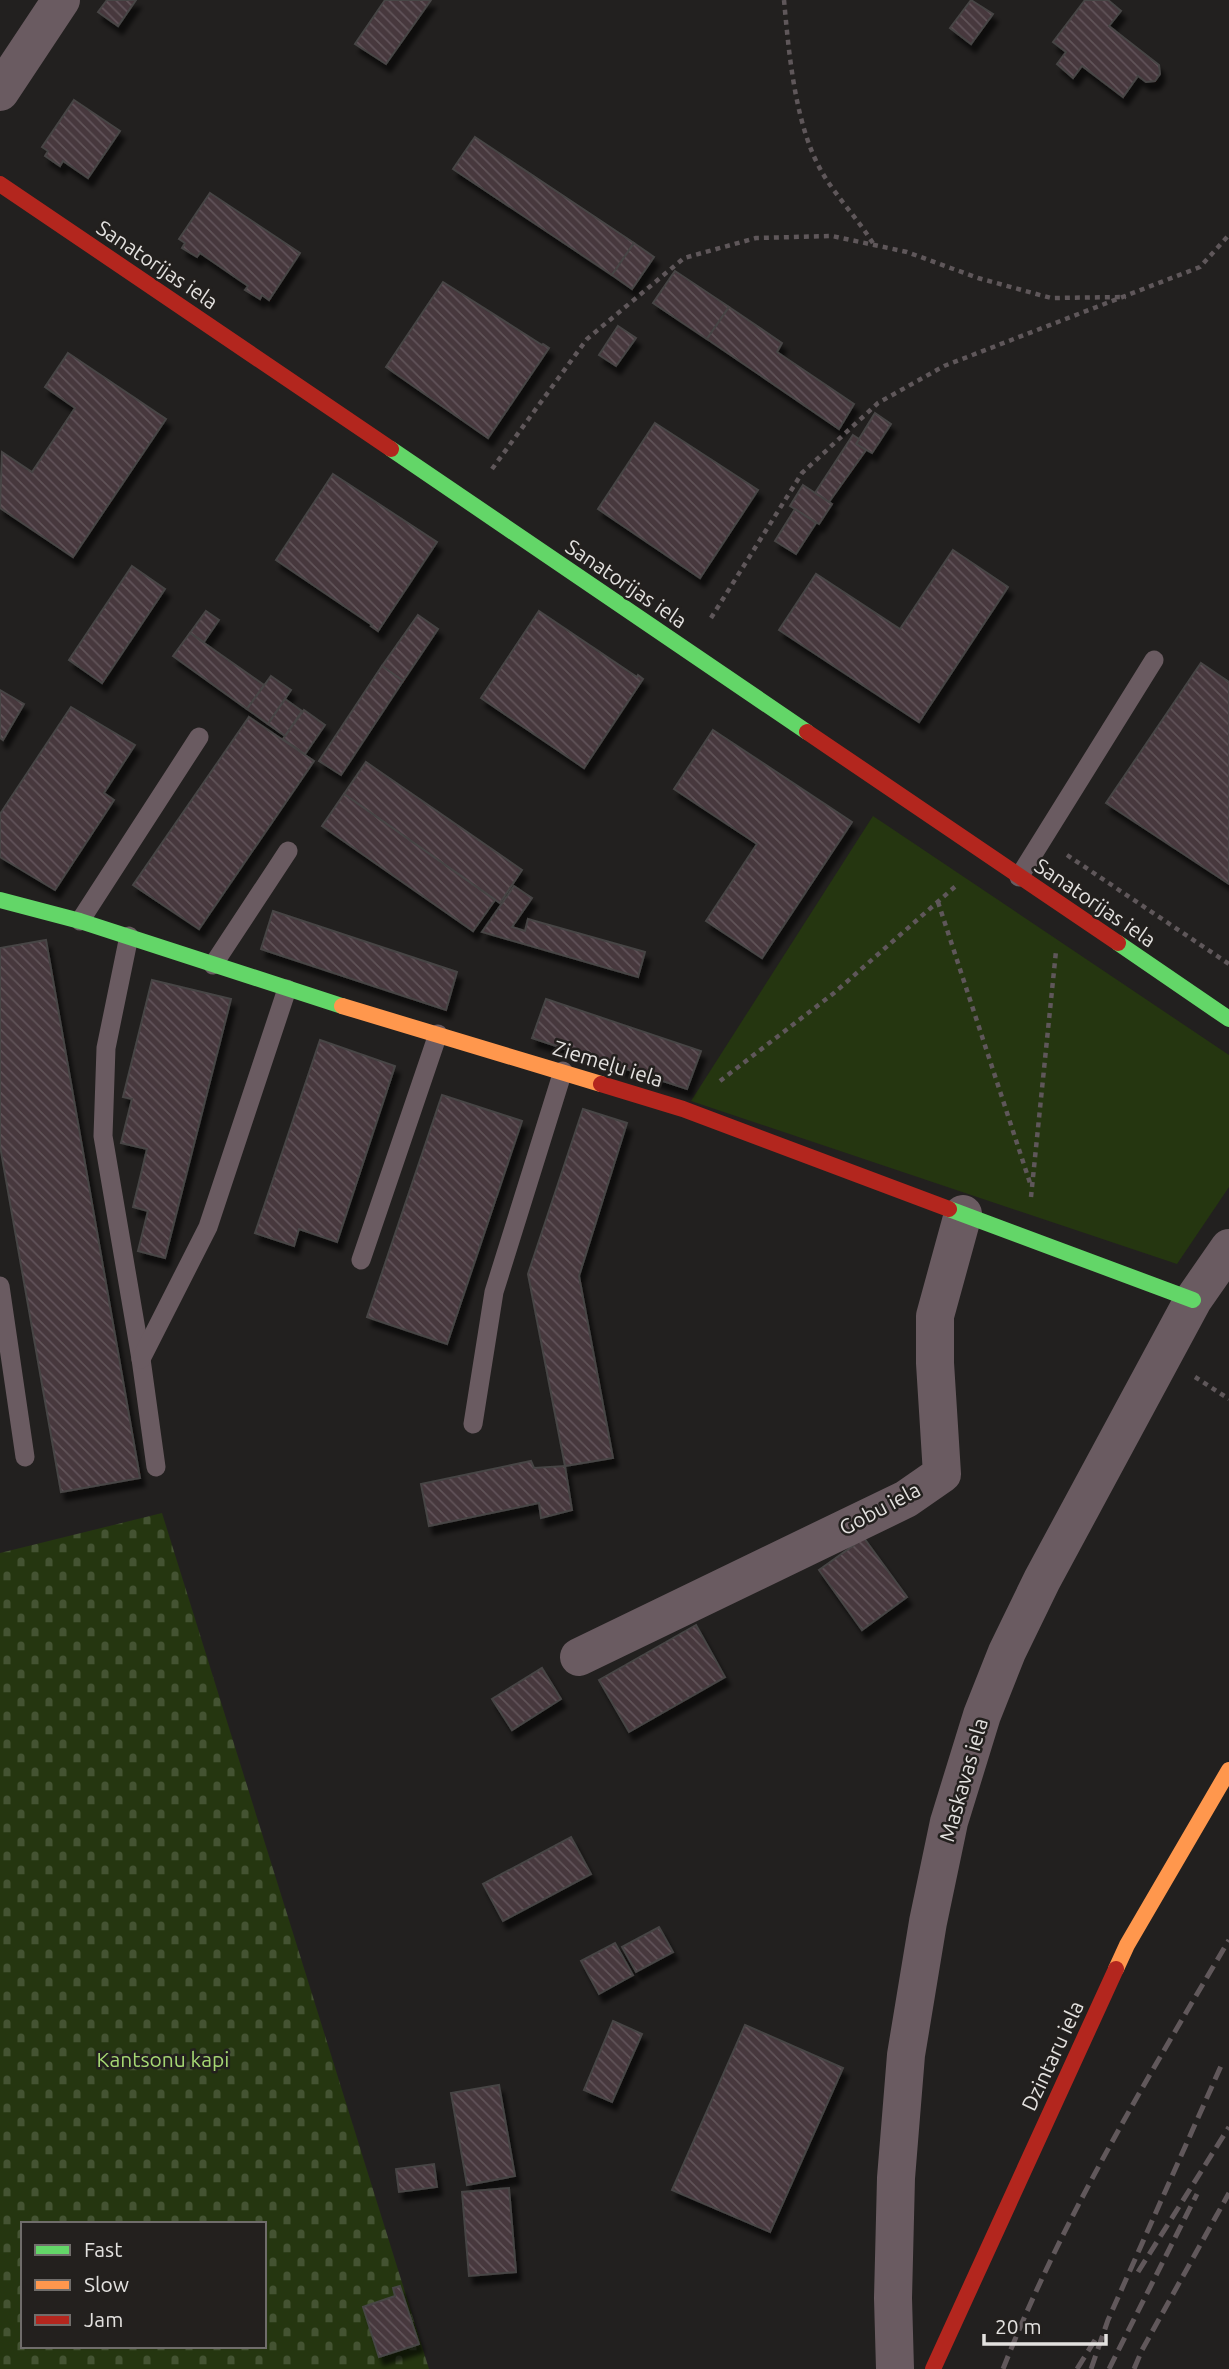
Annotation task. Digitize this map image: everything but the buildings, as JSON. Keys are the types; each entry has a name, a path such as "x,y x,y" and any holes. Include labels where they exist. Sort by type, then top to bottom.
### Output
{"street":[{"path":"0,92 61,0"},
{"name":"Sanatorijas iela","path":"0,184 1229,1019"},
{"name":"Ziemeļu iela","path":"0,900 80,921 287,989 683,1109 1193,1300"},
{"name":"Gobu iela","path":"579,1657 906,1499 942,1474 935,1316 963,1214"},
{"name":"Maskavas iela","path":"895,2369 893,2298 896,2178 906,2055 928,1922 953,1809 982,1715 1007,1653 1042,1580 1193,1300 1229,1248"},
{"name":"Dzintaru iela","path":"933,2369 1127,1945 1229,1770"}],"lane":[{"path":"1019,877 1154,660"},
{"path":"80,921 199,737"},
{"path":"213,965 288,851"},
{"path":"129,936 106,1048 103,1136 141,1359 156,1467"},
{"path":"141,1359 208,1227 287,989"},
{"path":"361,1260 438,1034"},
{"path":"473,1424 494,1292 563,1071"},
{"path":"0,1286 25,1457"}],"path":[{"path":"784,0 801,120 823,174 874,245"},
{"path":"710,619 802,473 878,402 944,366 1200,267 1229,235"},
{"path":"492,470 587,339 684,258 756,238 832,236 907,252 978,278 1051,298 1126,297"},
{"path":"1043,838 1229,964"},
{"path":"683,1109 834,993 963,879"},
{"path":"938,902 1032,1190"},
{"path":"1027,1238 1057,943"},
{"path":"1188,1373 1229,1399"}],"green space":[{"path":"873,816 1229,1055 1229,1187 1177,1264 691,1101"},
{"name":"Kantsonu kapi","path":"162,1513 429,2369 0,2369 0,1553"}],"railway":[{"path":"1003,2369 1051,2259 1107,2150 1229,1940"},
{"path":"1091,2369 1108,2320 1221,2066"},
{"path":"1138,2272 1229,2127"},
{"path":"1134,2369 1229,2193"},
{"path":"1109,2369 1197,2194"},
{"path":"1077,2369 1095,2340"}],"traffic: fast":[{"path":"391,449 807,732"},
{"path":"0,900 80,921 342,1006"},
{"path":"1118,943 1229,1019"},
{"path":"949,1209 1193,1300"}],"traffic: slow":[{"path":"342,1006 601,1084"},
{"path":"1116,1969 1127,1945 1229,1770"}],"traffic: jam":[{"path":"0,184 391,449"},
{"path":"807,732 1118,943"},
{"path":"601,1084 683,1109 949,1209"},
{"path":"933,2369 1116,1969"}]}
